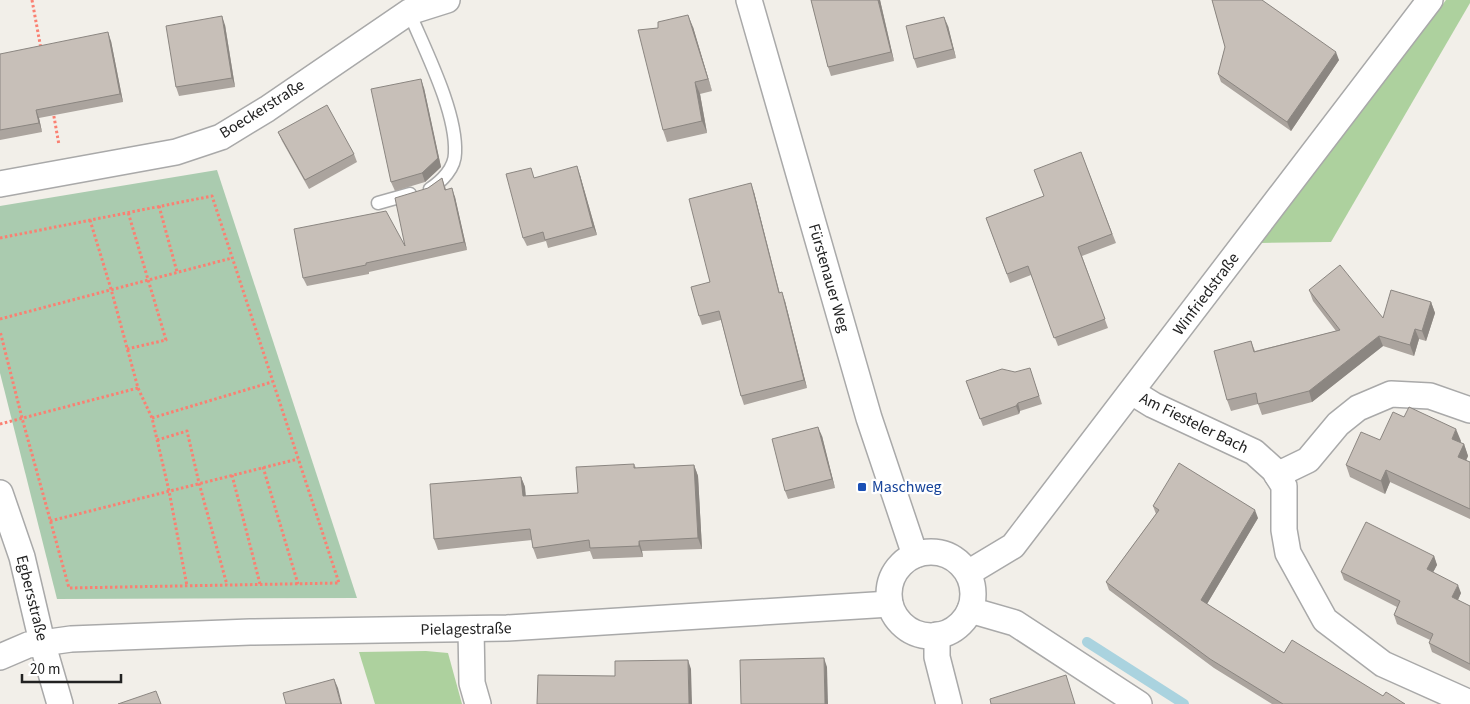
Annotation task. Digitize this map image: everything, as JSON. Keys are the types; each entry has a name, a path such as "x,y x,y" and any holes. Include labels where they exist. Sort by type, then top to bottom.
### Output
{"street":[{"name":"Boeckerstraße","path":"0,184 176,152 221,137 267,109 409,12 447,0"},
{"name":"Fürstenauer Weg","path":"750,0 869,418 915,554"},
{"name":"Winfriedstraße","path":"968,573 1013,546 1430,0"},
{"name":"Am Fiesteler Bach","path":"1132,392 1153,405 1254,452 1274,470 1284,486 1284,530 1288,553 1325,620 1383,664 1470,703"},
{"path":"1277,475 1308,460 1338,424 1358,408 1391,394 1430,396 1470,410"},
{"name":"Egbersstraße","path":"0,492 22,557 42,642 60,704"},
{"path":"939,552 951,556 961,563 968,573 973,585 973,598 970,610 963,622 953,630 941,635 928,636 916,633 904,626 890,604 890,586 896,569 915,554 939,552"},
{"name":"Pielagestraße","path":"0,657 28,645 71,639 250,632 507,628 890,604"},
{"path":"970,610 1015,623 1139,704"},
{"path":"471,629 472,683 478,704"},
{"path":"937,635 937,657 949,704"}],"lane":[{"path":"378,203 431,188 448,173 455,154 451,121 431,63 409,12"}],"path":[{"path":"32,0 43,57"},
{"path":"52,105 64,172"},
{"path":"0,238 212,196 339,583 69,588 0,331"},
{"path":"159,206 177,272"},
{"path":"127,349 166,340 128,212"},
{"path":"90,220 138,388 152,418 169,491 187,586"},
{"path":"0,319 232,258"},
{"path":"152,418 272,382"},
{"path":"0,424 138,388"},
{"path":"157,440 187,431 198,484 227,585"},
{"path":"50,521 298,459"},
{"path":"264,467 298,584"},
{"path":"232,475 260,584"}],"green space":[{"path":"1446,0 1470,0 1470,3 1331,242 1261,243"},
{"path":"217,170 357,598 57,599 0,373 0,206"},
{"path":"426,651 448,653 462,704 375,704 359,652"}],"building":[{"path":"811,0 878,0 891,52 828,67"},
{"path":"1212,0 1262,0 1336,52 1287,122 1218,74 1225,47"},
{"path":"688,15 708,79 695,82 702,121 663,130 638,30 658,28 658,22"},
{"path":"222,16 232,78 176,87 166,26"},
{"path":"944,17 953,49 914,59 906,26"},
{"path":"108,32 120,94 36,110 39,123 0,130 0,54"},
{"path":"421,79 438,158 422,173 391,182 371,89"},
{"path":"327,105 354,154 305,180 278,132"},
{"path":"1081,152 1112,234 1078,247 1105,319 1054,338 1028,266 1007,274 986,218 1044,196 1034,170"},
{"path":"577,166 593,227 545,240 543,232 523,238 506,174 531,168 534,178"},
{"path":"442,178 445,190 452,188 464,242 303,278 294,229 386,211 405,246 395,198 428,188"},
{"path":"751,183 779,293 782,292 804,380 741,396 719,311 699,316 691,287 710,282 689,199"},
{"path":"1340,265 1383,318 1391,290 1431,302 1422,331 1415,329 1410,345 1379,336 1309,391 1258,404 1256,393 1227,400 1214,351 1251,341 1254,352 1340,330 1309,290"},
{"path":"1030,368 1039,396 980,419 966,381 1002,369 1015,372"},
{"path":"1409,407 1456,429 1452,439 1464,444 1458,457 1470,462 1470,509 1386,470 1381,481 1346,465 1361,432 1380,440 1393,412 1404,417"},
{"path":"818,427 832,479 785,491 772,439"},
{"path":"1179,463 1255,510 1201,600 1284,653 1292,640 1383,696 1386,692 1405,704 1283,704 1210,659 1106,582 1159,510 1153,506"},
{"path":"634,464 634,468 694,465 698,538 639,541 639,546 590,548 589,540 533,548 530,529 434,539 430,484 521,477 523,496 578,493 576,467"},
{"path":"1366,522 1434,556 1427,569 1458,585 1452,597 1470,606 1470,664 1429,643 1433,634 1394,615 1400,601 1341,572"},
{"path":"824,658 825,704 741,704 740,660"},
{"path":"688,660 689,704 537,704 538,675 615,676 615,661"},
{"path":"1066,675 1075,704 991,704 990,699"},
{"path":"334,679 341,704 286,704 283,693"},
{"path":"156,691 161,704 118,704"}],"waterway":[{"path":"1087,642 1184,704"}],"place":[{"name":"Maschweg","path":"862,487"}]}
